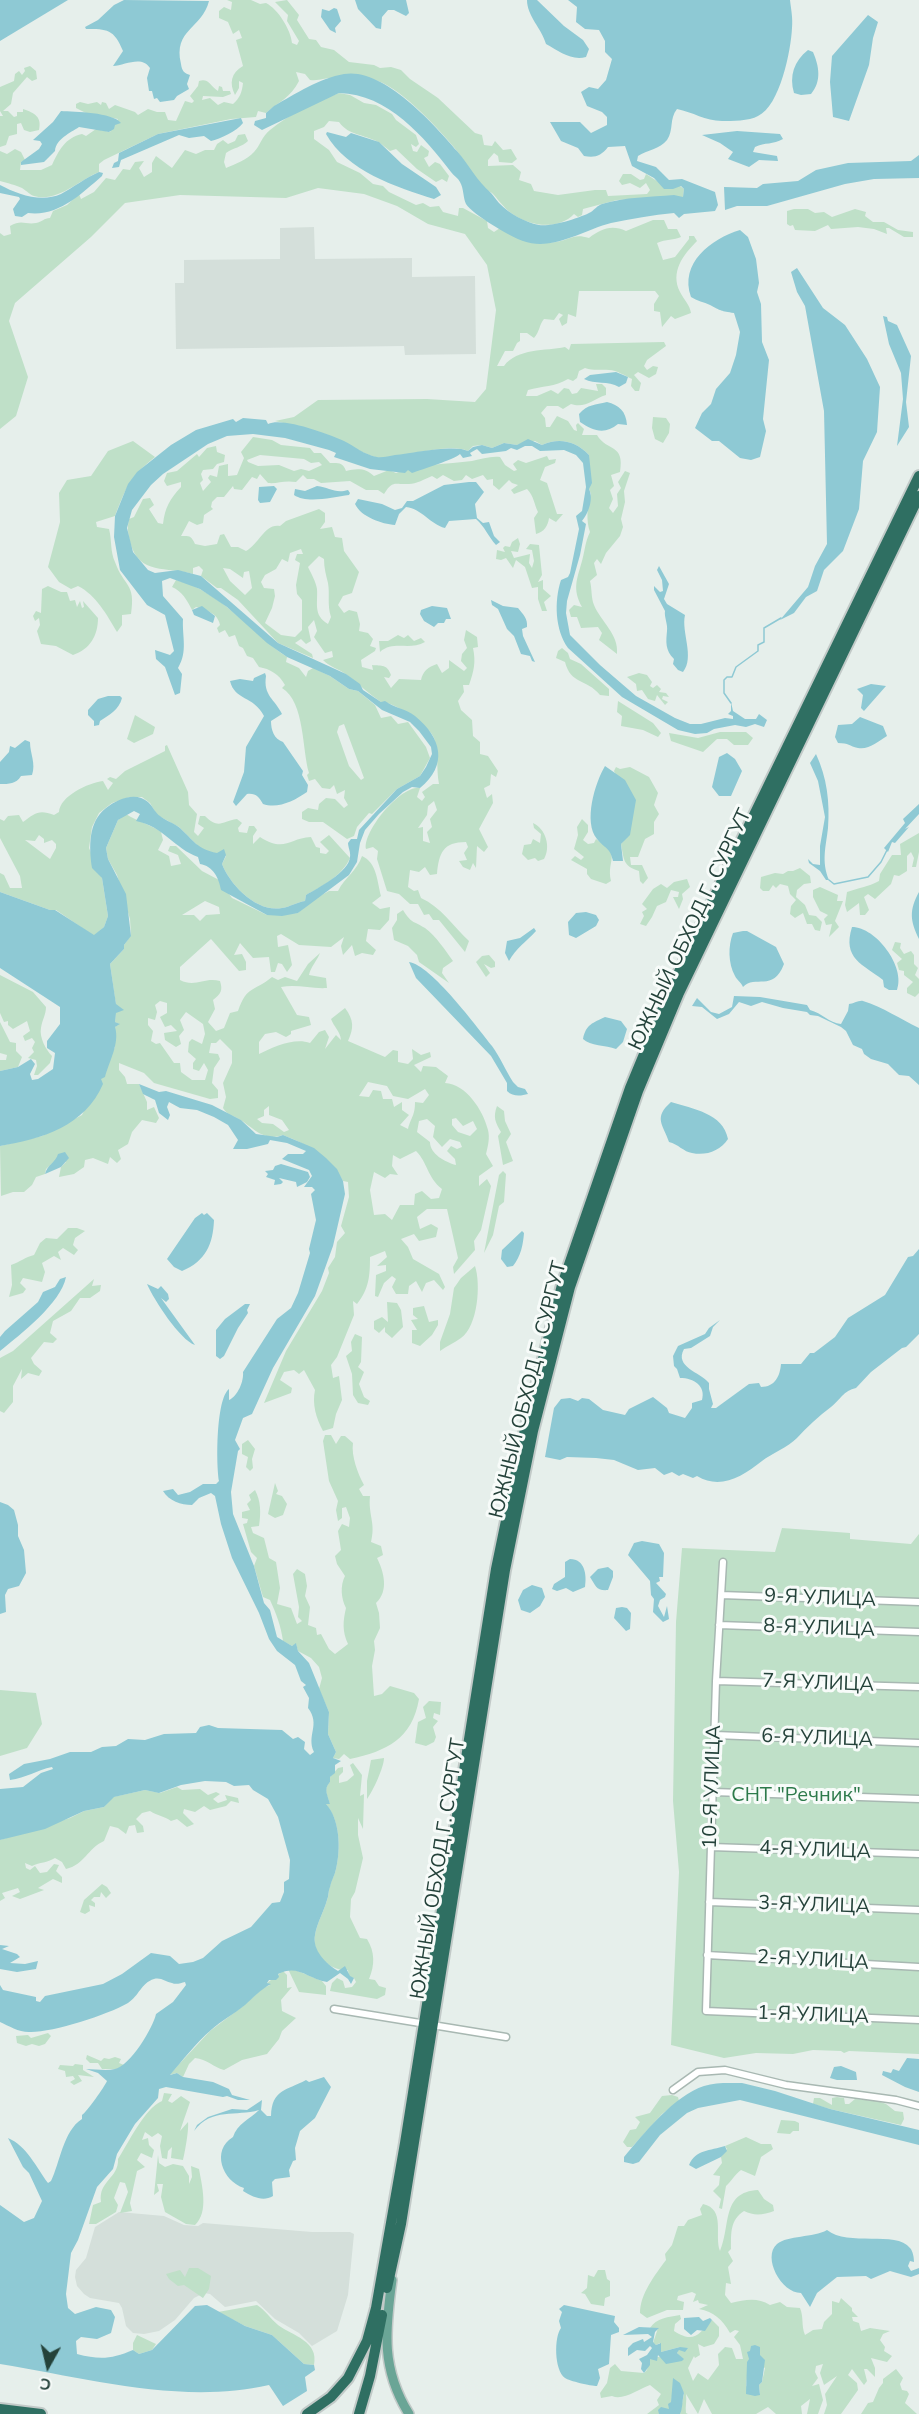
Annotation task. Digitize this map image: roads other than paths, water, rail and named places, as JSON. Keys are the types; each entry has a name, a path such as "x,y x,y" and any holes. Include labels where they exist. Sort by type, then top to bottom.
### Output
{"highway":[{"name":"ЮЖНЫЙ ОБХОД Г. СУРГУТ","path":"429,2024 501,1546 535,1384 562,1285 630,1088 671,989 919,476"},
{"name":"ЮЖНЫЙ ОБХОД Г. СУРГУТ","path":"359,2414 370,2376 381,2319 505,1570 536,1420 570,1287 638,1091 675,1002 727,890 919,496"},
{"name":"ЮЖНЫЙ ОБХОД Г. СУРГУТ","path":"307,2414 341,2387 362,2354 374,2317 397,2224"},
{"path":"0,2409 41,2414"}],"main road":[{"path":"397,2224 386,2345 390,2373 395,2388 409,2414"}],"street":[{"name":"10-Я УЛИЦА","path":"706,2011 716,1681 723,1562"},
{"name":"9-Я УЛИЦА","path":"721,1595 919,1602"},
{"name":"8-Я УЛИЦА","path":"719,1625 919,1632"},
{"name":"7-Я УЛИЦА","path":"716,1681 919,1686"},
{"name":"6-Я УЛИЦА","path":"715,1735 919,1743"},
{"path":"713,1792 919,1799"},
{"name":"4-Я УЛИЦА","path":"711,1847 919,1854"},
{"name":"3-Я УЛИЦА","path":"709,1902 919,1910"},
{"name":"2-Я УЛИЦА","path":"706,1955 919,1967"},
{"path":"334,2009 506,2037"},
{"name":"1-Я УЛИЦА","path":"706,2011 919,2020"},
{"path":"673,2090 698,2072 725,2070 786,2085 896,2100 919,2106"}],"water":[{"path":"0,0 68,0 0,41"},
{"path":"124,0 209,1 201,18 184,36 181,43 181,64 184,71 190,75 187,84 189,89 174,100 160,102 157,98 154,99 152,91 149,91 147,78 150,68 147,64 138,61 113,66 123,51 116,38 105,30 86,29 85,27"},
{"path":"355,0 406,0 409,13 406,16 394,10 388,10 382,17 381,29 376,28 358,9"},
{"path":"527,0 537,0 564,26 583,40 589,49 586,57 575,58 546,44 529,12"},
{"path":"568,0 790,0 792,24 787,63 778,90 766,110 750,119 722,121 710,120 677,109 667,140 638,156 637,161 656,167 669,180 682,179 715,192 718,205 715,211 684,214 679,218 674,213 611,223 556,242 534,244 510,235 470,208 465,202 459,181 429,145 389,109 373,101 357,95 339,93 262,130 254,125 255,121 266,118 266,113 274,106 308,87 335,76 359,74 375,79 391,88 421,113 461,156 499,203 528,222 539,225 558,223 591,212 602,204 620,200 674,195 683,197 684,189 681,186 664,189 654,178 632,166 625,146 608,147 600,154 588,157 584,156 578,148 561,141 550,122 580,122 591,133 607,125 607,117 602,112 587,106 581,92 589,87 598,89 606,80 612,59 605,52 605,41 599,30 585,29 576,22 577,7"},
{"path":"322,9 329,11 337,9 341,21 335,28 336,33 330,30 321,17"},
{"path":"868,15 878,22 869,65 849,121 833,117 830,82 832,56"},
{"path":"808,50 813,52 815,57 818,79 811,94 801,95 794,93 792,81 796,64"},
{"path":"61,111 102,115 121,123 115,125 114,129 109,132 79,127 61,140 55,151 44,162 21,165 21,162 39,149 42,144 40,141 33,140 53,122"},
{"path":"241,118 243,123 240,126 219,138 211,141 204,136 189,138 179,135 121,160 119,167 112,168 118,161 119,153 158,134"},
{"path":"737,131 780,134 783,139 755,147 753,152 777,156 778,161 759,160 749,167 728,159 733,152 702,135"},
{"path":"327,132 346,137 351,133 379,142 402,164 436,187 441,195 434,199 389,183 359,168 335,147 326,134"},
{"path":"919,155 919,178 874,179 845,184 767,206 737,206 725,210 724,187 757,188 763,184 798,181 816,170 848,163 911,161"},
{"path":"99,172 103,173 102,176 68,203 59,208 28,213 22,217 15,216 13,209 19,197 0,193 0,185 29,196 53,197"},
{"path":"740,230 748,237 756,259 762,342 769,360 763,419 766,431 760,457 751,460 740,458 719,441 712,441 695,428 702,413 711,404 716,389 730,373 740,332 734,313 691,297 688,285 690,273 700,254 718,239"},
{"path":"797,268 823,308 845,325 867,359 880,387 877,432 863,461 859,509 843,551 824,570 817,591 806,597 794,613 780,620 808,587 815,566 827,544 824,411 805,306 797,292 791,272"},
{"path":"883,316 897,325 911,356 906,402 909,427 897,446 903,399 901,373 889,344"},
{"path":"616,372 628,377 626,383 619,387 584,379 590,375"},
{"path":"607,402 621,409 627,425 618,424 604,431 590,428 580,422 579,414 585,408"},
{"path":"243,418 266,420 268,424 275,422 306,427 379,457 454,448 468,451 482,445 492,448 504,443 517,445 528,439 542,445 561,441 579,446 589,455 592,483 589,489 590,506 582,521 586,524 580,555 567,601 566,613 570,635 636,696 675,718 690,724 701,724 725,718 733,719 733,716 728,714 731,711 731,702 733,711 745,719 756,719 759,714 767,720 764,727 755,724 746,727 735,725 695,734 678,730 622,697 568,648 558,624 557,597 561,580 568,577 570,573 579,529 576,516 582,511 586,487 583,463 576,455 564,450 540,451 532,446 482,454 477,449 470,453 472,456 463,458 460,454 430,467 412,473 408,470 405,473 370,469 334,457 336,453 329,450 285,438 253,434 227,436 208,444 163,474 151,485 132,510 127,528 133,552 148,570 155,573 178,570 201,576 278,643 346,674 360,684 363,690 381,702 385,701 412,714 424,724 436,742 438,761 429,779 420,788 412,787 403,792 365,830 357,862 349,875 298,913 282,916 267,915 221,890 219,881 212,870 200,864 198,857 182,849 161,832 136,821 140,814 134,811 118,820 106,848 108,859 126,894 131,936 124,945 124,949 110,964 116,1004 124,1010 116,1013 115,1022 120,1024 115,1027 115,1046 105,1077 101,1079 103,1084 95,1098 74,1120 46,1134 0,1146 0,1071 18,1067 31,1059 35,1064 30,1074 32,1080 38,1079 53,1069 55,1053 47,1048 47,1041 60,1024 60,1007 0,968 0,892 55,910 94,935 104,927 108,916 102,878 92,868 90,843 93,828 96,820 106,808 121,799 138,797 148,802 158,815 180,828 200,847 217,853 224,849 226,855 222,864 226,872 238,888 254,902 273,908 288,907 305,901 306,895 339,874 348,863 350,854 348,843 351,839 357,839 359,830 397,789 420,776 432,754 431,747 410,722 382,710 358,691 349,689 330,676 287,657 267,643 227,607 200,589 170,578 162,581 163,596 183,619 184,650 178,668 182,674 180,693 175,695 165,667 156,659 155,650 170,655 174,651 165,615 147,605 120,570 114,537 115,516 128,484 137,472 171,445 196,430 233,419 236,422"},
{"path":"476,482 484,492 475,504 477,518 483,523 489,522 494,536 500,542 496,545 476,519 449,521 445,528 412,508 406,507 399,514 395,525 372,519 362,513 355,504 358,499 382,504 395,510 402,508 407,501 413,501 444,485"},
{"path":"274,486 277,489 270,502 260,503 258,500 259,487"},
{"path":"317,486 336,491 348,490 350,493 349,495 313,499 299,498 294,495 295,489 305,491"},
{"path":"659,566 669,584 664,599 667,604 685,615 688,659 683,672 673,664 674,659 666,642 665,611 654,590 654,586 660,592 663,591 662,580 657,570"},
{"path":"491,600 503,606 518,608 526,619 527,627 522,629 523,636 535,662 530,656 521,654 514,636 507,629"},
{"path":"202,606 215,616 213,623 194,615 192,610"},
{"path":"432,606 447,608 451,619 446,619 444,623 438,623 434,627 424,621 420,614 421,610"},
{"path":"265,673 268,693 282,714 271,721 272,731 277,739 283,742 303,771 302,775 308,785 307,792 291,801 274,806 263,804 257,796 247,794 236,806 233,802 244,772 246,747 264,716 255,704 236,692 230,681 240,679 253,681 254,678"},
{"path":"871,684 886,686 864,711 861,708 863,695 857,689"},
{"path":"120,696 121,702 116,709 100,721 99,725 94,726 88,710 98,699"},
{"path":"860,717 883,726 887,736 866,748 838,743 835,737 838,725 852,724"},
{"path":"25,740 30,742 32,775 21,776 12,783 0,784 0,762 9,752 10,746 15,748"},
{"path":"727,753 735,759 742,771 731,796 719,796 712,787 719,757"},
{"path":"816,754 823,772 828,799 825,860 829,880 826,880 820,871 809,863 808,859 813,864 820,865 820,846 825,817 818,781 810,763"},
{"path":"605,766 625,780 636,800 630,835 621,844 623,861 613,861 609,851 597,839 591,823 594,792"},
{"path":"919,804 919,814 895,843 892,842 888,852 884,848 905,823 903,819"},
{"path":"919,892 919,939 912,916"},
{"path":"586,912 596,915 599,920 596,926 576,938 569,935 568,922 576,913"},
{"path":"852,927 870,934 887,950 897,970 899,981 897,990 884,987 883,980 856,960 850,947"},
{"path":"534,928 536,931 509,961 505,953 507,941 520,938"},
{"path":"743,931 776,947 784,964 775,978 769,981 748,983 743,987 736,977 730,960 730,943 733,933"},
{"path":"409,962 429,974 453,998 492,1046 513,1082 525,1089 528,1094 517,1096 507,1091 507,1083 491,1056 416,978"},
{"path":"734,996 760,997 807,1005 810,1010 841,1024 849,1004 863,1001 884,1010 919,1028 919,1085 909,1076 899,1075 888,1064 871,1059 864,1054 862,1049 853,1045 846,1031 841,1027 807,1012 762,1002 751,1006 739,1002 729,1014 717,1019 702,1007 692,1006 697,998 711,1012 719,1014 732,1007"},
{"path":"605,1017 621,1021 627,1029 623,1042 616,1049 583,1039 588,1027"},
{"path":"139,1084 159,1092 166,1091 212,1105 241,1120 256,1134 277,1137 283,1135 314,1148 337,1169 343,1181 345,1194 333,1246 315,1296 273,1368 252,1414 243,1418 235,1440 240,1449 231,1492 233,1514 254,1566 264,1603 270,1610 277,1637 292,1646 296,1643 298,1651 309,1663 329,1712 328,1734 336,1752 333,1758 341,1761 335,1765 335,1773 330,1777 326,1790 330,1804 326,1804 337,1826 339,1853 328,1898 317,1926 315,1941 318,1951 329,1965 338,1971 345,1966 350,1976 354,1978 351,1984 340,1973 327,1982 297,1971 285,1971 278,1974 279,1977 276,1980 269,1980 267,1983 271,1984 205,2035 170,2075 177,2073 183,2077 213,2082 229,2089 232,2095 250,2100 238,2100 227,2096 166,2087 159,2089 158,2098 135,2124 117,2154 113,2169 97,2187 71,2253 66,2294 68,2308 75,2314 96,2307 111,2310 115,2317 111,2333 97,2339 81,2337 76,2341 77,2354 85,2356 106,2358 133,2350 139,2354 152,2350 195,2306 207,2305 245,2326 272,2335 304,2364 314,2365 315,2370 305,2377 307,2391 283,2406 269,2385 236,2390 168,2391 100,2382 0,2364 0,2205 24,2222 34,2218 42,2201 29,2173 23,2167 8,2138 21,2146 48,2183 51,2181 70,2131 82,2119 82,2115 107,2081 98,2073 86,2069 115,2069 127,2061 146,2037 156,2014 173,2002 186,1985 185,1982 175,1984 154,1979 146,1983 128,2003 107,2013 66,2026 27,2032 0,2022 0,1985 3,1990 36,1997 36,2001 40,2002 45,1996 103,1984 122,1974 151,1953 170,1956 179,1964 203,1958 222,1941 251,1927 272,1903 280,1902 284,1892 284,1882 289,1879 290,1860 278,1817 268,1799 249,1785 234,1786 226,1782 205,1781 181,1785 159,1793 145,1790 114,1797 104,1807 84,1811 45,1829 0,1840 0,1789 23,1787 41,1773 53,1769 52,1767 47,1768 10,1780 9,1774 24,1764 70,1752 91,1752 102,1747 116,1746 128,1739 145,1740 164,1734 196,1733 200,1727 209,1725 218,1728 282,1730 293,1739 298,1737 305,1742 304,1749 310,1755 314,1752 312,1740 314,1725 308,1708 309,1698 303,1687 306,1685 301,1681 295,1665 277,1651 269,1639 232,1558 215,1496 211,1493 199,1498 192,1505 188,1505 172,1500 163,1491 173,1489 178,1495 190,1492 203,1484 216,1484 219,1481 218,1432 225,1395 229,1389 229,1400 238,1392 243,1372 277,1319 291,1308 310,1253 316,1220 311,1194 315,1190 312,1187 304,1187 312,1176 309,1170 282,1159 288,1154 303,1154 306,1151 287,1143 270,1140 268,1144 247,1149 233,1149 238,1140 228,1125 197,1110 180,1108 169,1102 168,1120 159,1113 155,1100 143,1094"},
{"path":"671,1102 706,1113 714,1118 725,1130 728,1139 712,1152 702,1154 689,1152 669,1142 661,1117 662,1112"},
{"path":"65,1152 69,1158 61,1167 45,1174 58,1154"},
{"path":"281,1164 308,1172 310,1177 307,1182 297,1187 296,1182 279,1178 283,1182 274,1185 275,1180 266,1177 268,1174 265,1171 273,1170 275,1166"},
{"path":"202,1213 204,1215 207,1213 214,1220 210,1244 197,1262 182,1271 174,1267 167,1259 195,1218"},
{"path":"522,1231 524,1237 520,1254 513,1266 507,1267 501,1259 502,1250"},
{"path":"919,1249 919,1334 906,1347 871,1372 856,1388 845,1393 793,1441 747,1472 731,1480 714,1482 697,1476 693,1478 683,1474 679,1476 672,1472 664,1475 655,1468 638,1470 614,1460 567,1457 560,1460 545,1457 554,1408 561,1399 570,1398 578,1401 582,1398 589,1399 603,1410 625,1415 629,1409 653,1397 667,1408 669,1413 685,1418 692,1408 692,1403 702,1400 703,1395 700,1387 694,1381 680,1378 674,1366 673,1356 678,1346 705,1334 720,1320 713,1327 710,1336 691,1348 684,1349 682,1355 685,1365 709,1383 713,1404 711,1408 716,1408 749,1384 759,1383 761,1387 770,1385 778,1377 781,1364 801,1364 810,1353 814,1353 835,1337 848,1318 885,1295 908,1257 913,1256"},
{"path":"66,1277 57,1297 29,1327 0,1351 0,1337 5,1331 38,1302 43,1292 55,1287 60,1279"},
{"path":"147,1284 158,1289 161,1286 168,1294 169,1299 166,1302 161,1298 195,1345 175,1328 155,1300"},
{"path":"245,1304 250,1304 248,1313 224,1356 220,1359 216,1356 216,1330 225,1319"},
{"path":"0,1502 14,1510 18,1536 24,1550 26,1573 19,1586 8,1589 5,1595 6,1612 0,1614"},
{"path":"642,1541 659,1544 664,1553 663,1577 659,1577 660,1581 656,1583 666,1594 658,1606 664,1617 667,1606 669,1619 663,1622 653,1612 654,1599 651,1595 650,1581 628,1555 634,1543"},
{"path":"570,1559 579,1562 584,1568 585,1587 573,1592 566,1588 557,1591 552,1589 554,1584 565,1577 565,1562"},
{"path":"608,1567 613,1571 613,1577 608,1590 601,1590 590,1577 598,1569"},
{"path":"532,1585 542,1588 545,1597 540,1606 530,1613 521,1610 518,1600 523,1590"},
{"path":"616,1608 627,1608 631,1613 630,1629 626,1631 614,1618"},
{"path":"0,1945 9,1946 2,1949 20,1957 10,1963 25,1964 38,1961 36,1969 17,1972 0,1969"},
{"path":"907,2058 919,2059 919,2092 882,2075 883,2071 891,2073 893,2069 899,2071"},
{"path":"841,2066 856,2072 857,2080 830,2078 834,2067"},
{"path":"324,2077 331,2087 315,2118 300,2131 295,2148 296,2160 293,2161 289,2170 290,2177 275,2179 272,2182 273,2196 269,2198 258,2198 243,2191 244,2188 230,2179 225,2172 221,2157 222,2149 237,2129 259,2110 216,2116 201,2123 194,2131 197,2125 208,2117 232,2109 247,2110 262,2100 261,2110 267,2116 271,2116 274,2101 281,2092 306,2080 309,2082"},
{"path":"742,2083 830,2109 919,2130 919,2145 740,2100 698,2108 687,2113 660,2135 639,2162 633,2164 624,2162 624,2157 650,2127 682,2098 709,2085"},
{"path":"725,2146 727,2151 721,2157 696,2169 689,2165 700,2153"},
{"path":"827,2230 847,2237 894,2240 903,2243 910,2248 913,2255 914,2262 910,2261 908,2266 911,2271 919,2268 919,2274 911,2277 890,2271 871,2279 866,2276 837,2277 817,2293 810,2307 801,2293 787,2287 781,2281 773,2265 773,2250 782,2241"},
{"path":"564,2305 615,2316 614,2322 619,2332 611,2335 609,2364 598,2369 600,2378 597,2386 567,2379 561,2374 556,2346 561,2328 559,2321 562,2312 559,2309"},
{"path":"699,2317 703,2321 710,2318 712,2320 705,2331 697,2330 691,2335 684,2329 684,2318"},
{"path":"639,2327 659,2328 655,2332 653,2342 656,2345 661,2343 661,2352 680,2347 688,2348 685,2352 679,2350 677,2353 684,2359 666,2364 658,2355 657,2361 650,2359 650,2365 644,2373 639,2359 647,2355 652,2348 650,2346 645,2351 637,2350 628,2356 628,2348 633,2343 643,2339 644,2342 652,2337 648,2334 623,2335"},
{"path":"751,2346 760,2347 760,2355 765,2360 762,2382 759,2385 760,2395 755,2396 746,2394 749,2359 747,2352 750,2351"},
{"path":"673,2378 680,2383 684,2393 681,2412 680,2414 659,2414 658,2410 661,2407 669,2409"}],"waterway":[{"path":"731,703 724,693 724,680 732,677 736,667 758,651 758,645 764,642 764,628 781,618"},
{"path":"829,880 834,884 868,877 881,862 887,850"}],"park label":[{"name":"СНТ \"Речник\"","path":"796,1796"}]}
